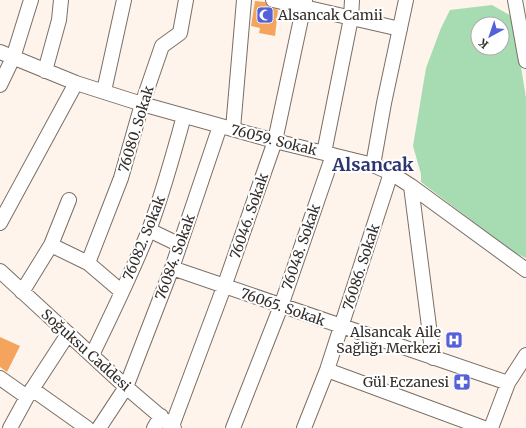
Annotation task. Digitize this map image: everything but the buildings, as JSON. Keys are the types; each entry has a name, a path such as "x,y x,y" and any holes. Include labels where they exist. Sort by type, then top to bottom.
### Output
{"street":[{"path":"0,85 6,55 31,0"},
{"path":"45,71 59,20 62,0"},
{"path":"104,91 124,0"},
{"name":"76080. Sokak","path":"88,263 121,178 142,104 162,46 180,33 186,0"},
{"name":"76084. Sokak","path":"99,428 126,387 180,244 227,128 244,0"},
{"path":"273,0 304,4 351,18 400,29"},
{"name":"76048. Sokak","path":"233,428 281,306 328,154 351,18 352,0"},
{"path":"373,165 384,103 406,0"},
{"path":"515,0 526,61"},
{"name":"76046. Sokak","path":"173,427 275,141 304,4"},
{"name":"76059. Sokak","path":"6,55 76,83 142,104 275,141 373,165 391,173 411,186 526,270"},
{"path":"0,223 76,83"},
{"name":"76082. Sokak","path":"92,355 149,230 164,188 184,116"},
{"name":"76086. Sokak","path":"304,428 342,327 391,173"},
{"path":"411,186 433,358"},
{"path":"22,292 51,245 69,200"},
{"path":"149,230 180,244"},
{"path":"51,245 88,263 122,292"},
{"name":"76065. Sokak","path":"172,268 508,383"},
{"name":"Soğuksu Caddesi","path":"0,271 126,387 157,422 173,427"},
{"path":"0,422 10,428 30,393 68,334"},
{"path":"491,428 508,383 526,355"},
{"path":"327,370 484,428"},
{"path":"0,378 30,393 87,428"}],"green space":[{"path":"492,5 513,17 526,98 526,258 513,252 421,182 421,174 413,146 426,68 441,28 450,10"}],"place":[{"name":"Alsancak Camii","path":"265,15"},
{"name":"Alsancak Aile Sağlığı Merkezi","path":"454,340"},
{"name":"Gül Eczanesi","path":"462,382"}],"district":[{"name":"Alsancak","path":"373,165"}]}
